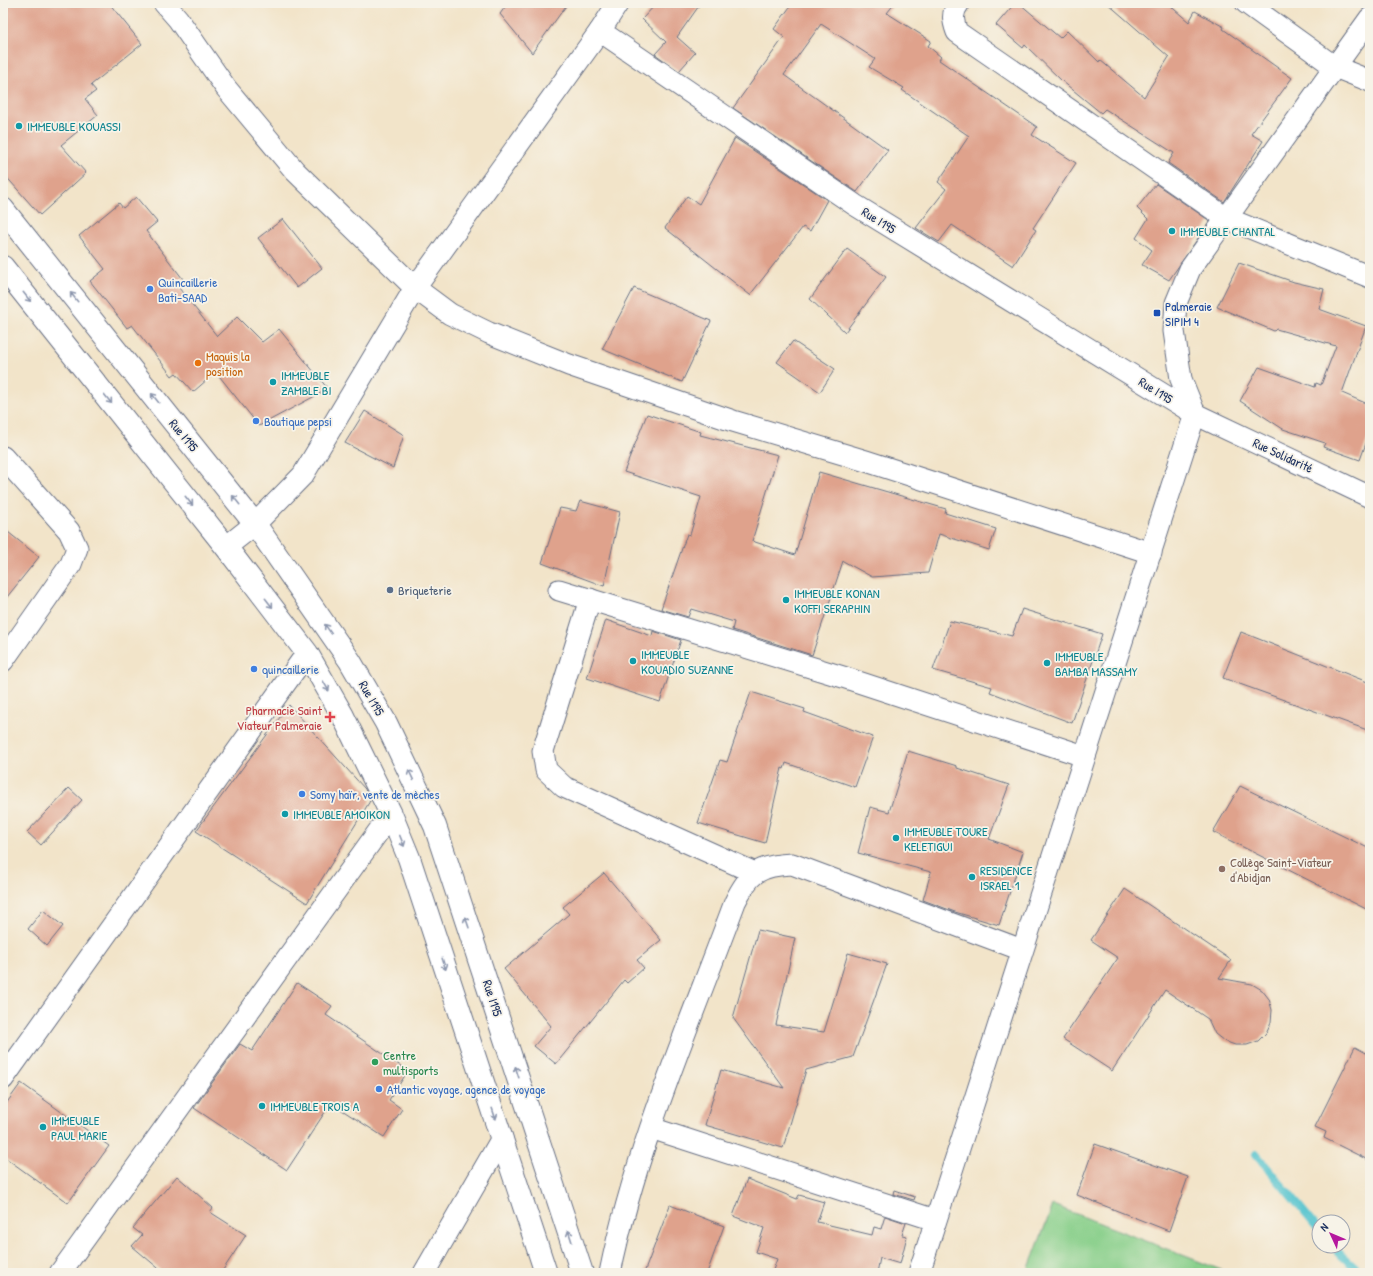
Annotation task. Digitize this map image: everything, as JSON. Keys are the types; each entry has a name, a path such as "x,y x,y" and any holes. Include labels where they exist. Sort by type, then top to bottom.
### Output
{"main road":[{"name":"Rue I195","path":"3,208 255,524 350,661 386,723 435,826 582,1273"},
{"path":"3,267 226,547 307,652 343,716 391,814 409,858 546,1273"}],"street":[{"path":"164,3 178,19 226,88 295,171 415,288 450,314 489,333 569,365 733,421 866,461 1151,553"},
{"path":"226,547 255,524 303,475 415,288 600,31 618,3"},
{"path":"958,3 952,20 957,32 1226,218 1370,277"},
{"path":"1246,3 1335,68 1370,81"},
{"path":"919,1273 1195,414 1181,380 1174,332 1176,303 1190,269 1370,18"},
{"name":"Rue I195","path":"600,31 855,205 1195,414"},
{"name":"Rue Solidarité","path":"1195,414 1370,496"},
{"path":"3,457 69,531 77,548 71,564 3,660"},
{"path":"559,590 843,677 1084,756"},
{"path":"590,599 543,751 546,770 564,787 755,873"},
{"path":"3,1079 307,652"},
{"path":"60,1273 391,814"},
{"path":"610,1273 617,1238 651,1128 735,902 743,884 755,873 771,865 792,864 1022,950"},
{"path":"651,1128 935,1220"},
{"path":"424,1273 502,1138"}],"green space":[{"path":"1053,1205 1229,1273 1027,1273"}],"building":[{"path":"3,3 109,3 142,44 91,85 96,91 85,99 98,115 61,145 86,173 40,215 3,173"},
{"path":"508,3 568,3 532,53 500,14"},
{"path":"657,3 701,3 677,37 695,53 679,71 655,54 666,42 642,19"},
{"path":"790,3 895,3 887,13 931,41 928,46 941,57 939,60 1037,127 1032,135 1076,163 1033,228 1036,230 1013,266 952,225 939,242 916,228 946,189 938,182 969,136 902,90 904,88 869,67 875,59 821,24 784,75 888,150 857,192 733,108 784,37 774,29 792,4"},
{"path":"1015,3 1019,3 1060,38 1067,31 1099,62 1100,60 1144,97 1169,57 1107,3 1167,3 1189,22 1195,11 1224,27 1223,29 1292,78 1251,134 1263,141 1224,202 1168,163 1174,153 1105,109 1101,113 1062,81 1025,45 1023,48 996,25"},
{"path":"735,138 827,200 810,231 803,227 750,295 665,228 687,196 699,204"},
{"name":"IMMEUBLE CHANTAL","path":"1156,184 1210,221 1169,280 1142,265 1152,250 1136,238 1148,219 1137,208"},
{"path":"136,197 157,222 146,231 186,283 179,288 217,336 237,317 262,342 279,329 328,389 259,426 216,372 193,392 176,373 172,376 132,325 127,328 90,281 105,269 79,236 119,203 123,208"},
{"path":"283,219 322,268 297,288 258,238"},
{"path":"847,249 886,277 845,332 810,299"},
{"path":"1239,263 1294,282 1324,289 1319,309 1366,326 1342,393 1370,405 1370,432 1360,460 1323,447 1325,443 1283,429 1240,401 1259,367 1315,387 1316,383 1321,385 1336,346 1276,329 1274,331 1217,307"},
{"path":"634,288 711,321 682,382 602,349"},
{"path":"793,341 835,369 820,392 777,362"},
{"path":"365,411 404,435 393,468 345,443"},
{"path":"647,414 701,432 700,435 778,455 752,541 795,555 819,472 946,509 945,513 996,529 989,550 939,534 928,573 872,577 843,561 812,655 732,630 734,622 691,609 688,617 661,609 687,534 690,535 701,497 624,472"},
{"path":"580,501 620,512 604,586 542,563 560,508 576,511"},
{"path":"3,528 39,557 3,602"},
{"name":"IMMEUBLE BAMBA MASSAMY","path":"1022,609 1102,634 1072,723 990,692 992,687 933,670 950,621 1012,636"},
{"name":"IMMEUBLE KOUADIO SUZANNE","path":"606,620 652,636 653,631 681,640 660,702 587,678"},
{"path":"1241,632 1370,683 1370,731 1223,678"},
{"path":"751,692 805,709 804,712 873,737 855,787 786,763 784,769 782,768 765,843 698,823 720,760 727,762"},
{"name":"IMMEUBLE AMOIKON","path":"289,705 365,789 370,801 307,903 196,831"},
{"path":"908,751 957,766 957,768 1009,785 989,839 1023,852 999,925 955,912 923,900 931,872 858,853 870,807 889,812"},
{"path":"1240,786 1370,849 1370,911 1213,832"},
{"path":"69,788 82,800 41,845 27,832"},
{"path":"604,873 661,940 637,960 644,968 627,983 624,980 556,1064 534,1046 551,1026 504,969 569,914 563,907"},
{"path":"1125,889 1231,960 1219,978 1252,984 1262,990 1269,999 1272,1010 1271,1022 1266,1033 1258,1041 1247,1045 1235,1045 1224,1041 1215,1034 1208,1019 1165,990 1112,1071 1063,1039 1118,958 1091,940"},
{"path":"43,910 63,926 47,946 28,929"},
{"path":"758,930 795,938 776,1025 824,1032 848,953 887,964 853,1057 806,1070 783,1148 705,1125 721,1070 784,1088 733,1018"},
{"path":"297,983 332,1006 326,1015 408,1071 389,1100 402,1109 384,1137 331,1103 287,1170 194,1108 240,1044 252,1051"},
{"path":"1355,1047 1370,1055 1370,1161 1324,1138 1326,1132 1315,1127"},
{"name":"IMMEUBLE PAUL MARIE","path":"21,1083 109,1146 68,1203 3,1156 3,1108"},
{"path":"1095,1144 1188,1177 1169,1231 1077,1195"},
{"path":"177,1176 213,1208 210,1212 246,1235 221,1273 164,1273 132,1246 142,1235 133,1228"},
{"path":"747,1179 797,1199 799,1195 824,1202 817,1222 872,1235 874,1227 881,1229 885,1216 906,1223 902,1235 907,1236 900,1264 880,1258 877,1273 772,1273 777,1259 756,1252 764,1228 733,1216"},
{"path":"894,1190 915,1197 914,1200 893,1194"},
{"path":"670,1205 724,1226 707,1273 644,1273"}],"waterway":[{"path":"1256,1154 1311,1220"},
{"path":"1340,1254 1361,1273"}],"place":[{"name":"IMMEUBLE KOUASSI","path":"19,126"},
{"name":"IMMEUBLE CHANTAL","path":"1172,231"},
{"name":"Quincaillerie Bati-SAAD","path":"150,289"},
{"name":"Palmeraie SIPIM 4","path":"1157,313"},
{"name":"Maquis la position","path":"198,363"},
{"name":"IMMEUBLE ZAMBLE BI","path":"273,382"},
{"name":"Boutique pepsi","path":"256,421"},
{"name":"Briqueterie","path":"390,590"},
{"name":"IMMEUBLE KONAN KOFFI SERAPHIN","path":"786,600"},
{"name":"IMMEUBLE KOUADIO SUZANNE","path":"633,661"},
{"name":"IMMEUBLE BAMBA MASSAMY","path":"1047,663"},
{"name":"quincaillerie","path":"254,669"},
{"name":"Pharmacie Saint Viateur Palmeraie","path":"330,717"},
{"name":"Somy haïr, vente de mèches","path":"302,794"},
{"name":"IMMEUBLE AMOIKON","path":"285,814"},
{"name":"IMMEUBLE TOURE KELETIGUI","path":"896,838"},
{"name":"Collège Saint-Viateur d'Abidjan","path":"1222,869"},
{"name":"RESIDENCE ISRAEL 1","path":"972,877"},
{"name":"Centre multisports","path":"375,1062"},
{"name":"Atlantic voyage, agence de voyage","path":"379,1089"},
{"name":"IMMEUBLE TROIS A","path":"262,1106"},
{"name":"IMMEUBLE PAUL MARIE","path":"43,1127"}]}
